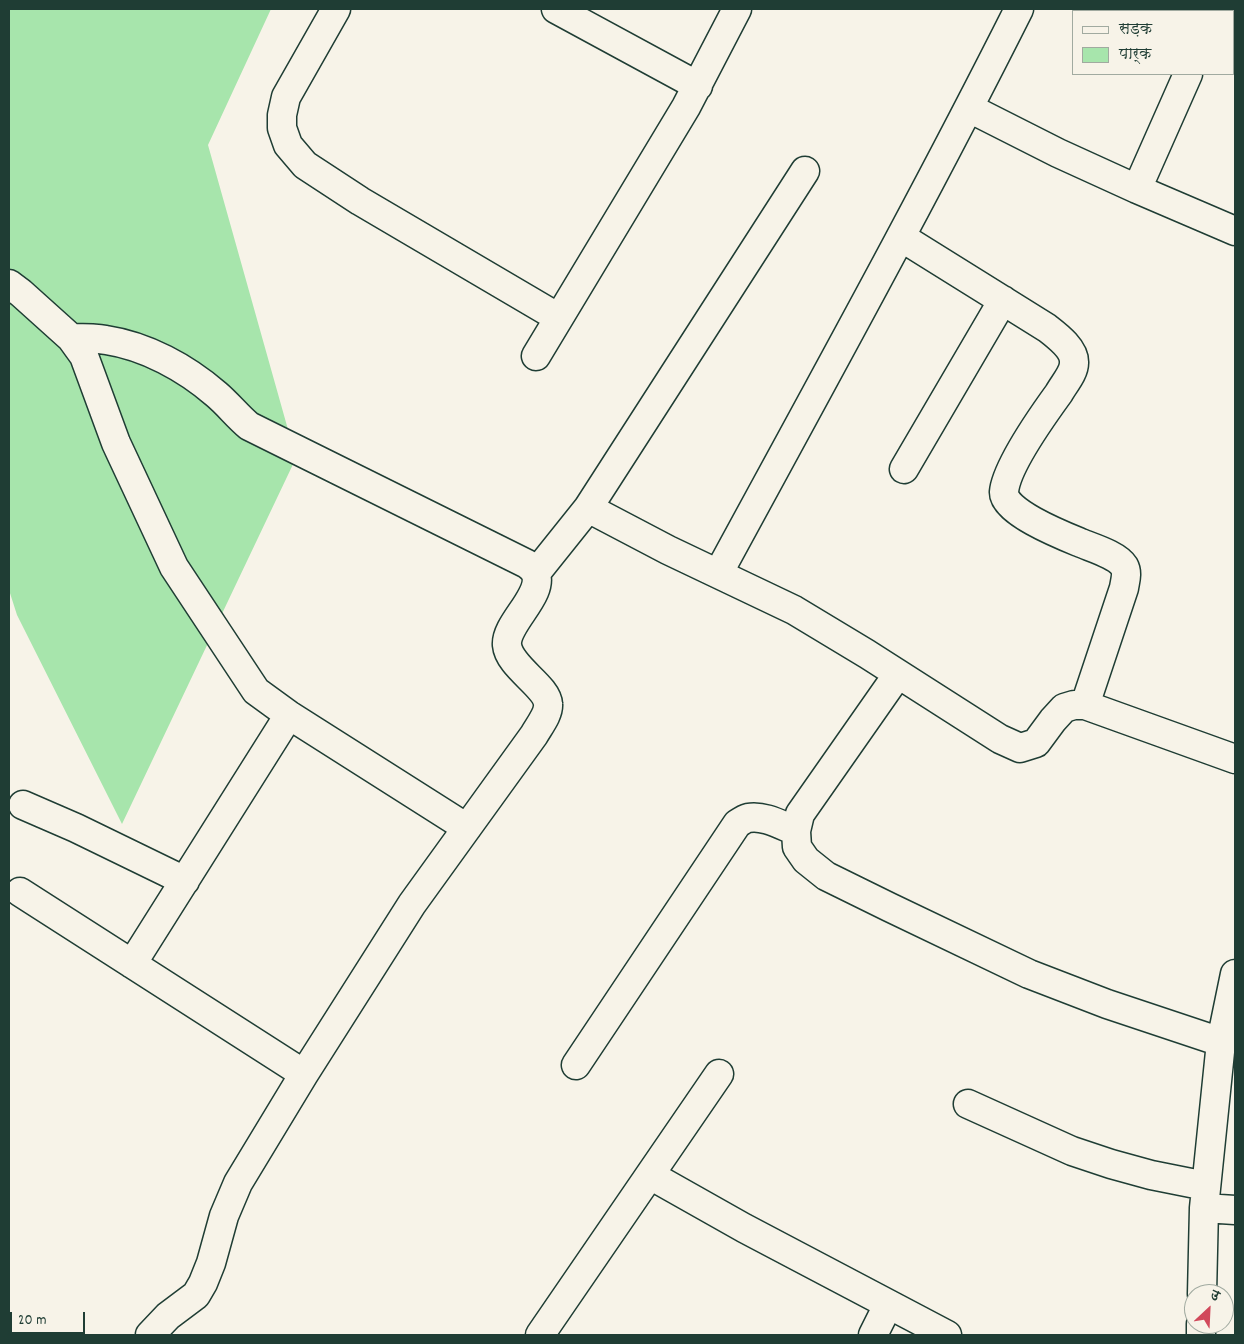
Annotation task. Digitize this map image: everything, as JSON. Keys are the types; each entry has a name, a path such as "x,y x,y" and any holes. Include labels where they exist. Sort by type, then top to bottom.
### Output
{"street":[{"path":"336,9 286,97 282,115 282,128 288,145 305,165 360,201 559,318"},
{"path":"556,9 698,86"},
{"path":"536,356 686,107 737,9"},
{"path":"718,574 901,236 1019,9"},
{"path":"1137,190 1188,75"},
{"path":"969,108 1137,190 1235,231"},
{"path":"150,1335 168,1316 196,1295 211,1263 224,1216 238,1183 304,1074 412,904 534,735 547,712 548,703 545,696 509,654 506,644 509,632 530,601 536,586 536,573 588,508 805,171"},
{"path":"901,236 1047,328 1071,351 1075,362 1070,376 1014,463 1004,494 1008,504 1028,519 1113,557 1124,566 1127,575 1124,588 1086,705"},
{"path":"9,284 72,338 84,356 116,443 174,567 256,691 289,715 467,828"},
{"path":"904,469 1003,300"},
{"path":"72,338 123,343 166,360 215,393 249,426 514,556 527,564 536,573"},
{"path":"588,508 668,550 794,610 1000,739 1020,748 1036,743 1064,708 1074,705 1086,705 1235,759"},
{"path":"898,674 800,814 796,831 797,847 806,860 826,876 1029,974 1107,1004 1221,1042"},
{"path":"132,964 289,715"},
{"path":"23,805 113,845 185,881"},
{"path":"576,1064 737,824 746,818 756,818 771,821 796,831"},
{"path":"20,892 304,1074"},
{"path":"1202,1284 1205,1197 1221,1042 1235,974"},
{"path":"540,1335 719,1074"},
{"path":"968,1104 1072,1151 1151,1175 1235,1210"},
{"path":"650,1175 744,1228 947,1335"},
{"path":"873,1335 888,1305"}],"green space":[{"path":"9,9 271,9 208,145 296,458 122,824 17,615 9,590"}]}
